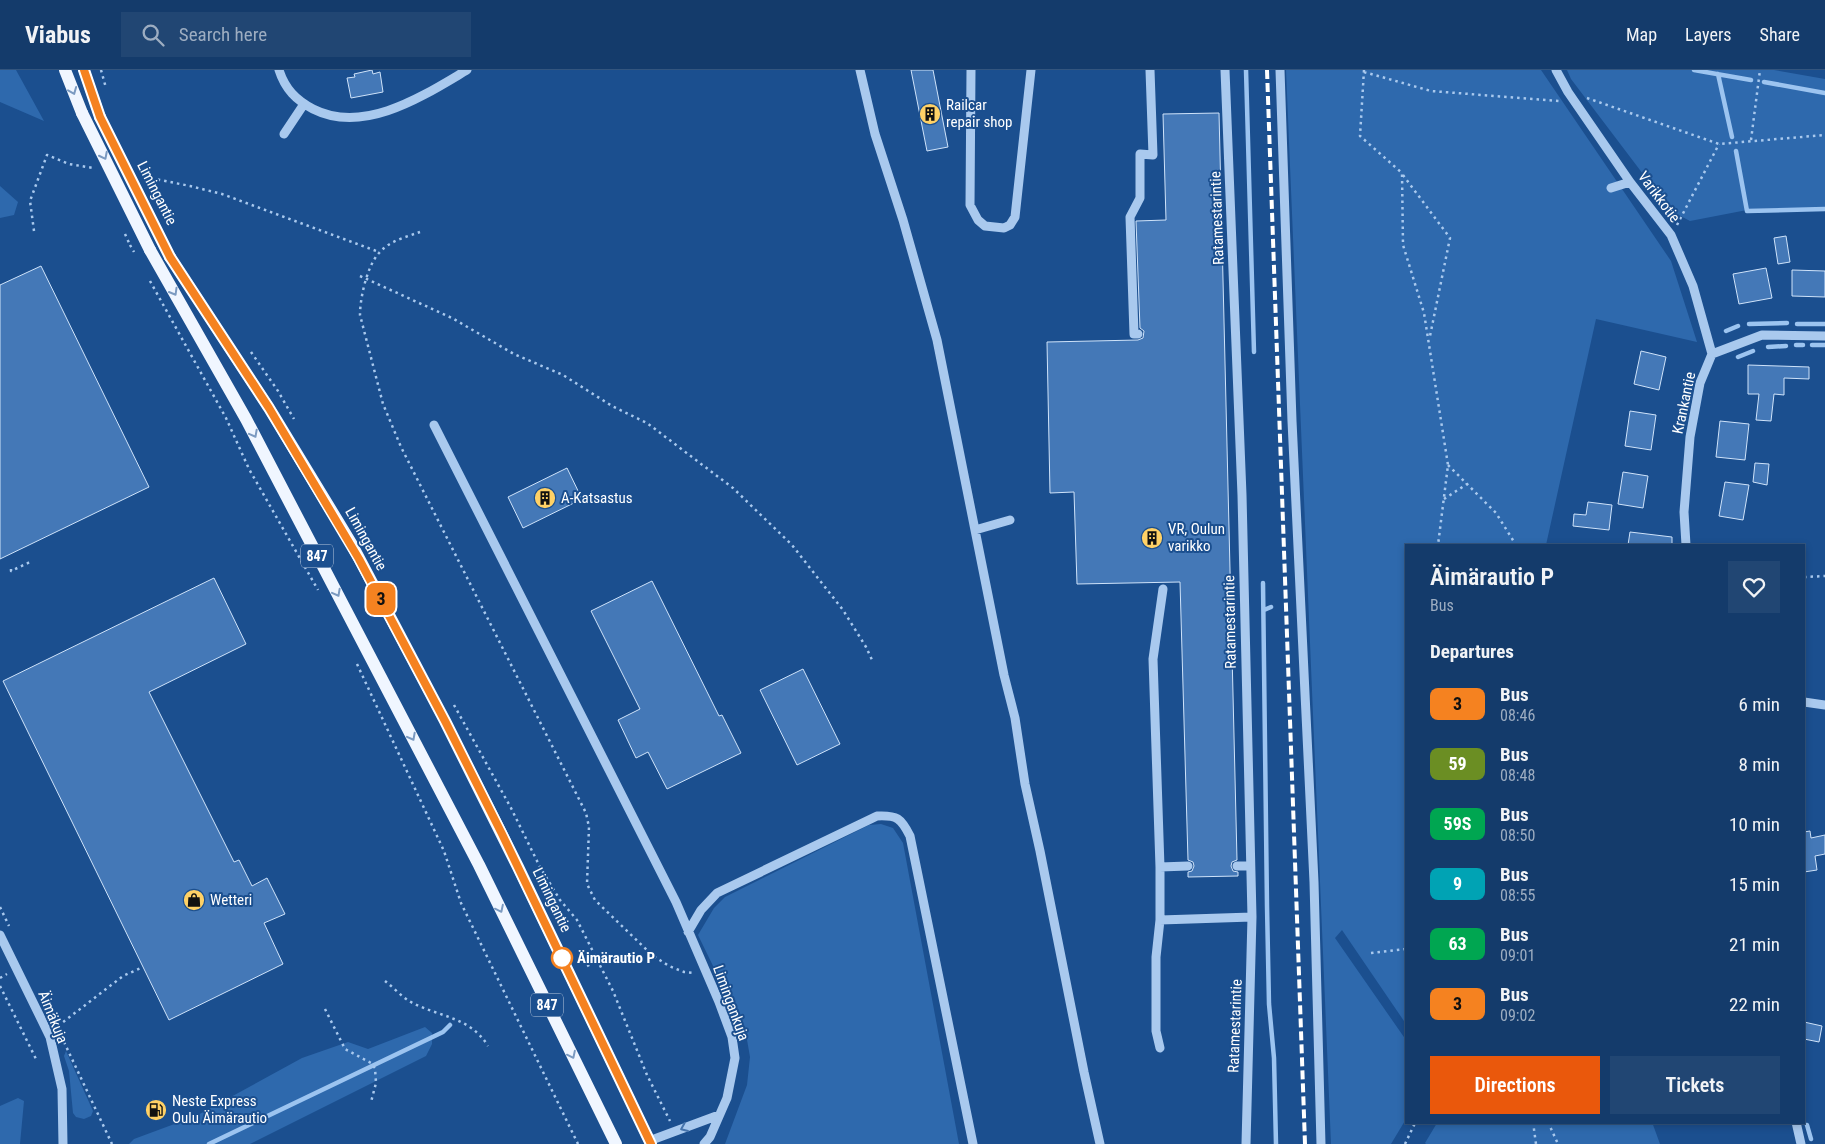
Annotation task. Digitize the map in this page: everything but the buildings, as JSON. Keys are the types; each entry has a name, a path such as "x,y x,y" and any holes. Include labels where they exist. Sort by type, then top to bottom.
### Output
{"main road":[{"name":"Limingantie","path":"65,70 82,113 150,250 246,419 474,856 616,1144"},
{"name":"Limingantie","path":"84,70 100,117 170,257 269,408 351,543 445,721 513,858 648,1143"}],"street":[{"path":"279,70 282,80 292,94 304,104 319,112 337,117 357,118 374,115 420,98 466,70"},
{"path":"860,70 875,134 903,220 937,340 1004,675 1015,718 1025,784 1100,1144"},
{"path":"971,70 970,205 978,220 985,226 1004,228 1010,225 1015,217 1031,70"},
{"path":"1138,334 1134,334 1130,217 1140,198 1140,154 1153,155 1150,70"},
{"name":"Ratamestarintie","path":"1225,70 1222,118 1242,495 1252,917 1246,1144"},
{"path":"1280,70 1293,431 1314,882 1321,1144"},
{"name":"Varikkotie","path":"1556,70 1568,92 1630,182 1671,235 1692,286 1712,354"},
{"path":"284,134 304,104"},
{"path":"1611,188 1630,182"},
{"path":"1712,354 1762,335 1825,336"},
{"name":"Krankantie","path":"1686,544 1684,512 1690,437 1700,383 1712,354"},
{"name":"Limingankuja","path":"434,425 676,902 732,1037 735,1058 727,1098 710,1137 704,1144"},
{"path":"975,530 1010,520"},
{"path":"1160,1048 1156,1031 1156,957 1160,920 1160,867 1153,659 1162,589"},
{"path":"1805,702 1825,705"},
{"path":"688,932 701,910 717,893 877,816 891,816 903,822 910,836 973,1144"},
{"path":"1160,867 1188,866"},
{"path":"1237,866 1250,866"},
{"path":"1160,920 1252,917"},
{"name":"Äimäkuja","path":"0,936 50,1038 62,1089 63,1144"},
{"path":"648,1143 719,1115"},
{"path":"1796,1124 1801,1144"}],"path":[{"path":"1751,141 1760,70"},
{"path":"1429,340 1450,238 1402,174 1360,136 1364,71 1431,91 1576,103"},
{"path":"1568,92 1719,144 1825,135"},
{"path":"1671,235 1719,144"},
{"path":"34,231 30,201 47,154 69,164 97,169"},
{"path":"1402,174 1403,245 1424,313 1448,465 1438,544"},
{"path":"144,177 222,194 379,252"},
{"path":"420,232 396,241 379,252 366,280 360,306 360,315 383,404 401,447 586,813 589,827 588,884 595,900 652,955 669,966 684,972 706,973"},
{"path":"130,245 135,253"},
{"path":"360,276 452,318 514,354 563,375 612,406 647,423 733,488 792,545 843,610 873,662"},
{"path":"149,279 226,418 249,469 322,597"},
{"path":"1448,465 1496,513 1515,544"},
{"path":"1444,498 1467,484"},
{"path":"11,569 11,571 30,562"},
{"path":"1805,577 1825,576"},
{"path":"354,657 444,851 461,903 578,1144"},
{"path":"1371,953 1405,949"},
{"path":"587,966 598,961"},
{"path":"57,1027 123,976 144,967"},
{"path":"385,981 408,1001 465,1023 481,1035 488,1046"},
{"path":"0,986 36,1059"},
{"path":"325,1009 345,1049 371,1063 375,1068 376,1083 371,1102"},
{"path":"1405,1144 1415,1124"},
{"path":"1532,1124 1536,1144"},
{"path":"1549,1124 1558,1144"}],"shaded area":[{"path":"0,70 16,70 44,121 0,102"},
{"path":"1286,70 1541,70 1671,261 1697,342 1596,319 1546,544 1405,544 1405,1023 1342,930 1335,938 1405,1039 1405,1121 1391,1144 1331,1144"},
{"path":"1567,70 1774,70 1825,79 1825,210 1747,210 1690,221 1671,211 1571,79"},
{"path":"0,186 18,202 14,215 0,218"},
{"path":"881,824 893,828 903,843 959,1144 725,1144 747,1085 750,1057 746,1034 698,935 714,908 725,897 869,825"},
{"path":"425,1027 432,1033 432,1044 426,1056 250,1144 129,1144 134,1139 196,1116 302,1058 348,1042 368,1049"},
{"path":"66,1051 93,1111 91,1116 84,1119 76,1117 73,1113 69,1071 64,1056"},
{"path":"18,1098 24,1101 20,1144 0,1144 0,1106"},
{"path":"1436,1124 1653,1124 1660,1144 1426,1144"}],"waterway":[{"path":"1246,70 1254,352"},
{"path":"1694,70 1751,80"},
{"path":"1718,74 1732,137"},
{"path":"1764,82 1825,93"},
{"path":"1736,151 1747,211 1825,209"},
{"path":"1749,324 1787,323"},
{"path":"1797,324 1825,324"},
{"path":"1726,331 1738,326"},
{"path":"1796,345 1803,345"},
{"path":"1812,345 1825,345"},
{"path":"1768,347 1786,346"},
{"path":"1738,357 1753,351"},
{"path":"1263,583 1269,1004 1274,1058 1276,1144"},
{"path":"1264,610 1271,607"},
{"path":"209,1144 443,1032 450,1025"},
{"path":"1807,1125 1811,1139"}],"railway":[{"path":"1267,70 1305,1144"}],"bus line":[{"name":"3","path":"84,70 100,117 170,257 269,408 351,543 445,721 502,834 651,1144"}],"place":[{"name":"Railcar repair shop","path":"930,114"},
{"name":"A-Katsastus","path":"545,498"},
{"name":"VR, Oulun varikko","path":"1152,538"},
{"name":"Wetteri","path":"194,900"},
{"name":"Äimärautio P","path":"562,958"},
{"name":"Neste Express Oulu Äimärautio","path":"156,1110"}]}
